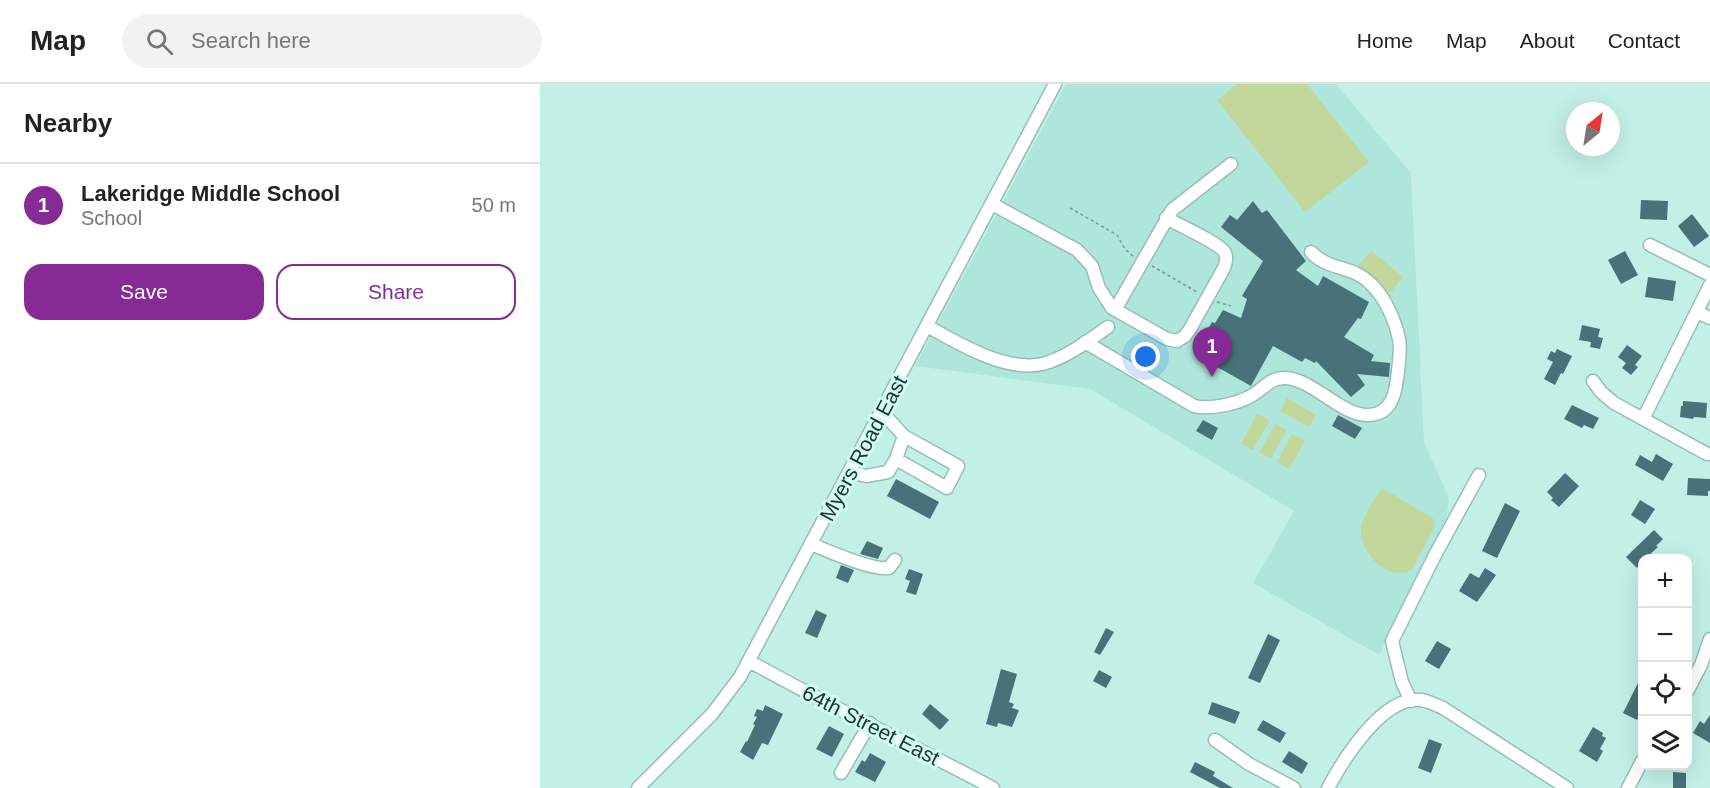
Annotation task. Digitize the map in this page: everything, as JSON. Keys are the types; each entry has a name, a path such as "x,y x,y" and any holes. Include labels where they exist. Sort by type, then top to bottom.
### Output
{"street":[{"name":"Myers Road East","path":"638,788 712,714 734,687 1055,84"},
{"path":"1115,310 1172,210 1231,164"},
{"path":"992,204 1067,243 1086,257 1105,299 1115,310 1170,340 1180,340 1190,329 1224,268 1226,256 1223,250 1215,244 1166,218"},
{"path":"1650,244 1710,275"},
{"path":"1085,342 1194,406 1210,407 1244,399 1252,396 1269,381 1288,378 1301,382 1353,412 1368,416 1376,414 1389,405 1396,393 1400,347 1394,324 1383,300 1364,277 1324,263 1311,252"},
{"path":"1643,419 1710,285"},
{"path":"1697,312 1710,318"},
{"path":"927,326 991,358 1030,366 1063,356 1108,327"},
{"path":"1593,381 1601,392 1614,403 1707,454"},
{"path":"882,412 904,436 958,466 947,488 896,459"},
{"path":"850,472 866,476 888,472 896,459 904,436"},
{"path":"1411,701 1402,682 1392,641 1435,555 1479,476"},
{"path":"811,544 883,569 889,568 896,560"},
{"path":"1692,671 1710,639"},
{"path":"1692,682 1710,639"},
{"name":"64th Street East","path":"749,661 993,788"},
{"path":"1328,788 1352,747 1368,730 1398,705 1420,700 1443,708 1567,788"},
{"path":"841,773 870,723"},
{"path":"1215,740 1249,764 1294,788"},
{"path":"1628,788 1638,769"},
{"path":"1635,788 1644,770"}],"shaded area":[{"path":"1066,84 1336,84 1411,173 1424,442 1449,503 1445,522 1379,655 1253,583 1294,511 1090,389 915,366"}],"green space":[{"path":"1237,84 1307,84 1369,162 1305,212 1217,100"},
{"path":"1371,251 1403,277 1390,293 1358,266"},
{"path":"1287,398 1316,415 1309,427 1280,411"},
{"path":"1257,414 1270,420 1253,450 1241,444"},
{"path":"1275,424 1287,430 1271,459 1259,453"},
{"path":"1292,434 1305,441 1289,469 1277,462"},
{"path":"1382,488 1435,521 1434,528 1412,570 1403,573 1385,569 1378,564 1365,548 1362,539 1361,530 1364,519"}],"building":[{"path":"1641,200 1668,201 1667,220 1640,219"},
{"path":"1253,201 1262,213 1267,210 1306,261 1296,270 1318,286 1323,276 1369,302 1361,319 1358,318 1344,337 1374,355 1371,361 1390,363 1389,377 1357,374 1365,385 1351,397 1316,361 1315,363 1305,358 1302,362 1273,346 1251,386 1194,354 1212,322 1215,323 1223,310 1241,318 1247,299 1242,296 1263,261 1221,227 1230,215 1237,220"},
{"path":"1692,214 1709,236 1694,247 1678,226"},
{"path":"1625,251 1638,275 1621,284 1608,260"},
{"path":"1648,277 1676,281 1673,301 1645,297"},
{"path":"1582,325 1600,329 1598,337 1603,338 1600,349 1590,347 1591,342 1579,340"},
{"path":"1627,345 1642,356 1635,365 1638,367 1631,375 1622,368 1626,363 1618,357"},
{"path":"1557,349 1572,356 1555,385 1544,379 1553,362 1547,359 1551,351 1555,353"},
{"path":"1683,401 1707,403 1706,418 1680,417"},
{"path":"1572,405 1599,418 1593,429 1584,425 1582,428 1564,419"},
{"path":"1338,415 1362,428 1355,439 1332,426"},
{"path":"1203,420 1218,428 1212,440 1196,431"},
{"path":"1656,454 1673,464 1663,481 1635,465 1640,455 1652,462"},
{"path":"1565,473 1579,486 1559,507 1551,500 1553,498 1547,492"},
{"path":"1688,478 1710,479 1708,496 1687,495"},
{"path":"896,479 939,502 930,519 887,496"},
{"path":"1640,500 1655,509 1645,524 1631,515"},
{"path":"1505,503 1520,511 1497,558 1482,551"},
{"path":"1654,530 1663,539 1650,554 1638,554 1637,568 1626,557"},
{"path":"867,541 883,548 878,559 860,554"},
{"path":"841,565 854,570 848,583 836,578"},
{"path":"1485,568 1496,575 1477,602 1459,591 1470,573 1479,578"},
{"path":"909,569 923,574 916,595 906,592 910,581 905,579"},
{"path":"816,610 827,615 817,638 805,633"},
{"path":"1106,628 1114,632 1100,655 1094,652"},
{"path":"1268,634 1280,640 1260,683 1248,678"},
{"path":"1437,641 1451,649 1439,669 1425,661"},
{"path":"1001,669 1017,674 1009,702 1014,704 1012,708 1019,710 1012,727 998,723 997,727 986,724"},
{"path":"1099,670 1112,677 1106,688 1093,681"},
{"path":"1638,683 1637,720 1623,713"},
{"path":"1212,702 1240,712 1235,724 1208,714"},
{"path":"930,704 949,720 940,730 922,714"},
{"path":"765,705 783,714 768,745 762,743 753,760 740,752 755,725 753,724 757,717 754,716 757,709 763,711"},
{"path":"1710,715 1710,743 1693,733 1700,721 1704,724"},
{"path":"1263,720 1286,733 1280,743 1257,730"},
{"path":"829,726 844,734 832,757 816,749"},
{"path":"1593,727 1603,733 1602,736 1606,738 1597,762 1579,751"},
{"path":"1429,739 1442,744 1431,773 1418,768"},
{"path":"1289,751 1308,763 1302,774 1282,762"},
{"path":"870,753 886,762 875,782 855,772 862,760 865,762"},
{"path":"1195,762 1215,772 1213,776 1233,788 1220,788 1190,772"},
{"path":"1673,772 1686,773 1686,788 1673,788"}],"place":[{"name":"Lakeridge Middle School","path":"1212,377"}]}
